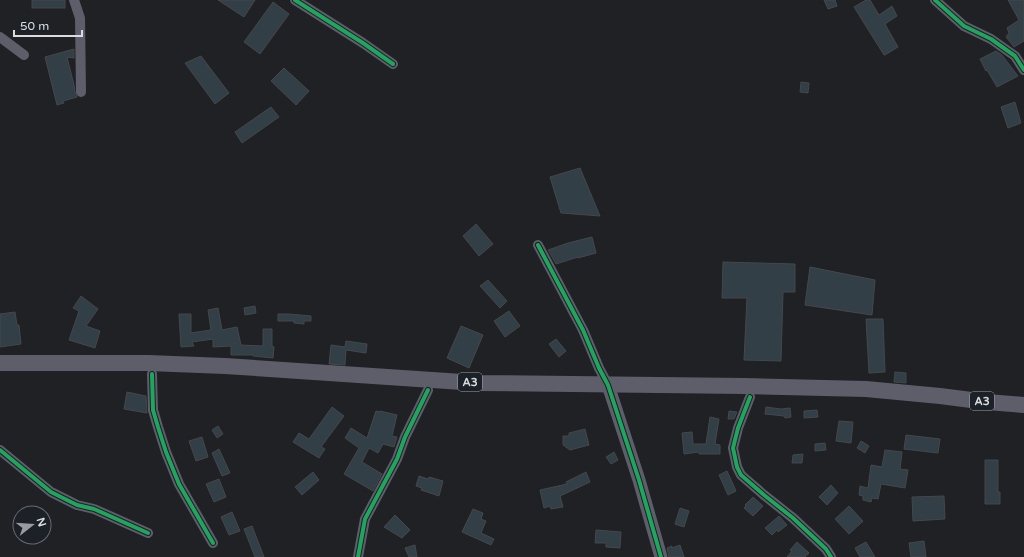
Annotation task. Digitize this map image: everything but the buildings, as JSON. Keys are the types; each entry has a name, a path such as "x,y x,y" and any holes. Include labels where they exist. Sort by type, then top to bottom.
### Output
{"main road":[{"name":"A3","path":"0,363 148,363 428,390 485,393 610,391 744,386 866,389 940,396 1024,412"},
{"name":"A3","path":"0,373 152,374 225,371 750,397 864,399 988,406 1024,405"}],"street":[{"path":"74,0 80,18 81,92"},
{"path":"295,0 393,64"},
{"path":"935,0 964,26 991,39 1015,56 1024,70"},
{"path":"0,37 24,55"},
{"path":"538,245 583,330 610,391 639,480 661,557"},
{"path":"152,374 153,410 166,452 179,484 213,543"},
{"path":"358,557 365,519 397,459 405,437 428,390"},
{"path":"750,397 738,428 733,448 737,467 741,475 794,518 826,549 831,557"},
{"path":"0,450 51,492 77,505 94,509 148,533"}],"cycle path":[{"path":"295,0 393,64"},
{"path":"935,0 964,26 991,39 1015,56 1024,70"},
{"path":"538,245 583,330 608,385 639,480 661,557"},
{"path":"152,374 153,410 166,452 179,484 213,543"},
{"path":"358,557 365,519 397,459 405,437 428,390"},
{"path":"750,397 738,428 733,448 737,467 741,475 793,518 826,549 831,557"},
{"path":"0,450 51,492 77,505 94,509 148,533"}]}
